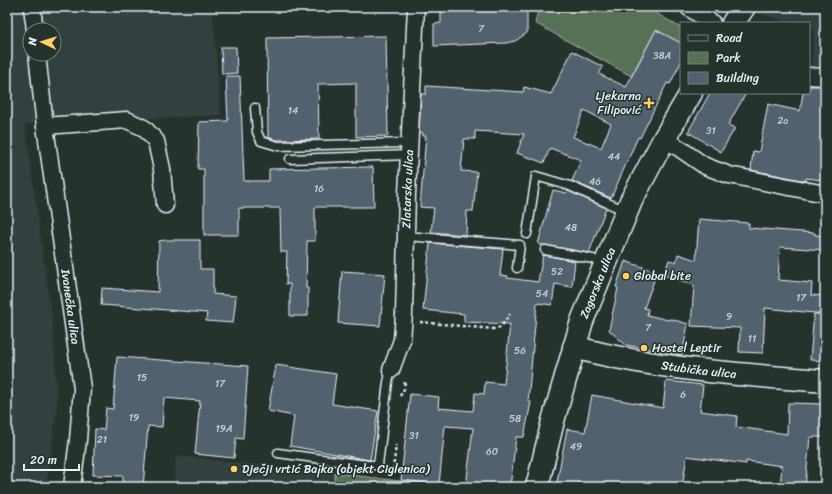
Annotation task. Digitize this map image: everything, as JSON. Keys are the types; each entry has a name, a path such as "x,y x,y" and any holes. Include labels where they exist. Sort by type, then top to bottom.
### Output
{"street":[{"path":"32,7 34,22"},
{"name":"Zlatarska ulica","path":"398,374 405,301 409,149 416,7"},
{"path":"688,7 710,22"},
{"path":"734,22 744,7"},
{"name":"Ivanečka ulica","path":"38,62 45,126 82,388 78,440 72,487"},
{"path":"810,76 825,77"},
{"name":"Zagorska ulica","path":"537,487 553,421 582,321 631,200 690,94"},
{"path":"45,126 126,120 144,128 156,141 162,169 165,205"},
{"path":"664,139 705,166 729,176 825,194"},
{"name":"Stubička ulica","path":"574,347 592,352 669,366 754,376 825,381"}],"lane":[{"path":"255,108 257,132 261,141 278,146 409,149"},
{"path":"290,159 409,149"},
{"path":"527,234 536,176 570,186 627,211"},
{"path":"406,236 520,245 517,268"},
{"path":"544,250 593,258"},
{"path":"278,453 366,465 378,465 388,382 398,374"}],"path":[{"path":"419,322 493,329 501,327 510,314"},
{"path":"398,374 404,389"}],"shaded area":[{"path":"7,7 212,7 221,115 25,124 53,328 57,407 46,487 7,487"},
{"path":"759,7 825,7 825,69 811,67 814,31 810,29 810,22 788,22 755,12"},
{"name":"Dječji vrtić Bajka (objekt Ciglenica)","path":"176,456 335,473 447,487 174,487"}],"green space":[{"path":"539,7 646,7 680,27 680,42 656,30 631,76 535,23"},
{"path":"335,473 447,487 334,487"}],"building":[{"path":"441,7 486,7 487,10 527,7 527,33 515,41 506,43 434,46 434,24 441,23"},
{"path":"656,30 680,42 680,64 670,84 667,83 640,138 638,137 611,198 572,181 581,160 550,148 544,163 517,153 524,134 475,131 475,139 464,139 461,171 477,172 473,211 467,211 466,235 431,232 434,208 420,207 426,136 423,136 423,133 419,132 421,94 426,94 426,86 523,92 524,87 551,94 572,51 603,67 599,74 626,87","holes":["584,110 611,124 601,148 573,137"]},
{"path":"386,36 388,136 356,137 356,83 318,84 319,139 276,140 268,137 267,38"},
{"path":"221,47 236,47 237,73 222,74"},
{"path":"226,76 240,76 244,181 269,181 269,169 373,167 374,207 315,207 315,241 307,241 306,288 308,288 308,316 290,316 290,284 286,284 287,252 281,252 280,208 239,208 239,235 204,235 204,169 198,169 199,122 228,121"},
{"path":"810,86 825,86 825,149 822,180 806,178 806,181 751,170 753,151 759,152 768,104 800,111 803,94 810,94"},
{"path":"709,94 745,94 728,125 735,128 721,152 688,132"},
{"path":"553,190 566,193 568,191 606,208 589,253 538,244"},
{"path":"699,219 749,223 749,228 815,233 815,235 825,236 825,250 780,247 778,280 812,283 811,295 825,296 825,361 810,360 814,314 824,314 765,308 763,353 739,352 740,328 691,326 694,285 664,275 669,260 676,262 678,254 696,260"},
{"path":"200,240 200,269 213,269 213,294 236,296 233,323 206,321 207,313 101,305 102,288 158,292 159,241"},
{"path":"430,243 503,249 500,275 508,276 507,278 538,282 543,255 575,261 572,287 555,284 552,305 537,303 528,401 531,402 524,437 516,437 510,487 466,487 473,428 445,426 439,484 401,480 410,394 439,397 438,408 473,411 475,393 484,394 485,382 504,384 510,324 464,322 464,314 423,310"},
{"path":"625,261 657,272 644,308 648,309 647,315 668,320 671,319 688,324 682,355 626,345 609,330 618,288 616,287"},
{"path":"342,271 385,274 380,326 338,323"},
{"path":"117,357 248,366 243,439 236,438 234,458 195,454 200,401 164,398 162,427 148,426 143,487 123,487 123,476 93,475 95,429 104,430 106,408 113,409"},
{"path":"276,365 336,374 332,404 378,411 370,460 290,446 294,416 268,411"},
{"path":"666,381 703,385 700,411 737,416 736,427 787,434 788,403 825,404 825,437 810,437 805,487 780,487 782,466 746,461 746,464 687,456 682,487 604,487 578,483 577,487 556,487 567,429 585,432 592,395 663,408"}],"place":[{"name":"Ljekarna Filipović","path":"649,103"},
{"name":"Global bite","path":"626,276"},
{"name":"Hostel Leptir","path":"644,348"},
{"name":"Dječji vrtić Bajka (objekt Ciglenica)","path":"234,469"}]}
